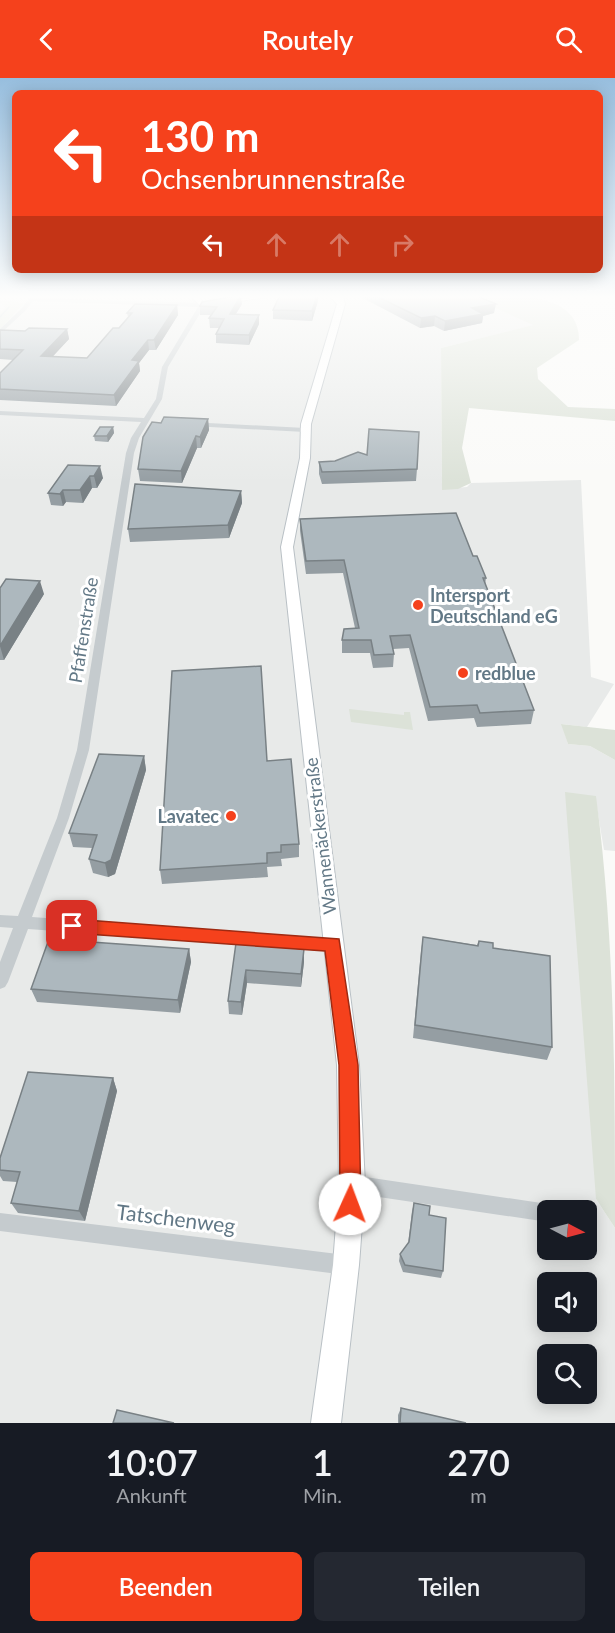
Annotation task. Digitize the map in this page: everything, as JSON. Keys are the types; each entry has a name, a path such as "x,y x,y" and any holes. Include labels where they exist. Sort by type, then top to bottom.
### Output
{"street":[{"name":"Pfaffenstraße","path":"0,982 63,818 83,750 130,453 159,399 165,367 171,358"},
{"name":"Wannenäckerstraße","path":"326,358 305,430 305,458 287,547 348,1065 352,1184 346,1264 326,1423"},
{"path":"2,414 147,422"},
{"path":"184,424 305,430"},
{"path":"0,921 333,945"},
{"path":"352,1184 537,1211"},
{"name":"Tatschenweg","path":"0,1222 346,1264"}],"shaded area":[{"path":"0,358 441,358 442,489 467,487 471,483 581,480 591,677 614,684 587,727 562,724 568,744 590,746 615,760 615,851 604,850 595,796 597,1200 537,1200 537,1260 597,1260 597,1201 615,1228 615,1423 0,1423"},
{"path":"441,358 552,358 537,368 538,379 568,407 615,409 615,421 469,408 462,448 471,483 458,489 442,490"},
{"path":"349,709 404,715 404,712 410,712 413,730 351,722"},
{"path":"561,724 615,730 615,760 590,746 568,744"},
{"path":"565,792 596,796 607,903 613,1011 615,1228 596,1199"}],"building":[{"path":"15,358 134,358 132,360 139,361 114,395 0,389 0,373"},
{"path":"164,417 208,419 200,437 196,436 181,471 138,469 143,437 152,422 161,423"},
{"path":"100,427 113,427 107,436 94,436"},
{"path":"369,429 419,432 417,469 322,472 319,462 335,461 358,452 367,455"},
{"path":"68,465 100,466 80,490 63,490 60,494 48,493"},
{"path":"135,484 241,491 228,525 128,529"},
{"name":"Intersport Deutschland eG","path":"456,513 473,556 477,556 486,578 483,578 534,710 480,713 477,705 430,707 410,635 390,636 394,654 374,655 371,640 342,640 344,629 359,628 344,560 306,561 300,519"},
{"path":"6,579 40,581 0,646 0,588"},
{"name":"Lavatec","path":"261,666 267,761 291,759 299,844 281,845 281,852 267,853 267,863 160,870 172,671"},
{"path":"99,754 144,756 111,860 105,863 89,859 97,835 69,833"},
{"path":"423,937 478,946 479,941 493,943 493,948 550,956 552,1047 415,1025"},
{"path":"49,939 189,949 178,1000 31,989"},
{"path":"236,943 304,949 301,974 246,970 241,1002 228,1001"},
{"path":"28,1072 113,1078 79,1211 11,1203 20,1172 0,1170 0,1158"},
{"path":"414,1203 430,1206 429,1215 446,1218 443,1271 405,1265 400,1254 409,1242"},
{"path":"401,1408 466,1423 400,1423"},
{"path":"117,1410 174,1423 113,1423"}],"place":[{"name":"Intersport Deutschland eG","path":"418,605"},
{"name":"redblue","path":"463,673"},
{"name":"Lavatec","path":"231,816"}],"route":[{"path":"72,926 333,945 348,1065 352,1184 350,1204"}]}
